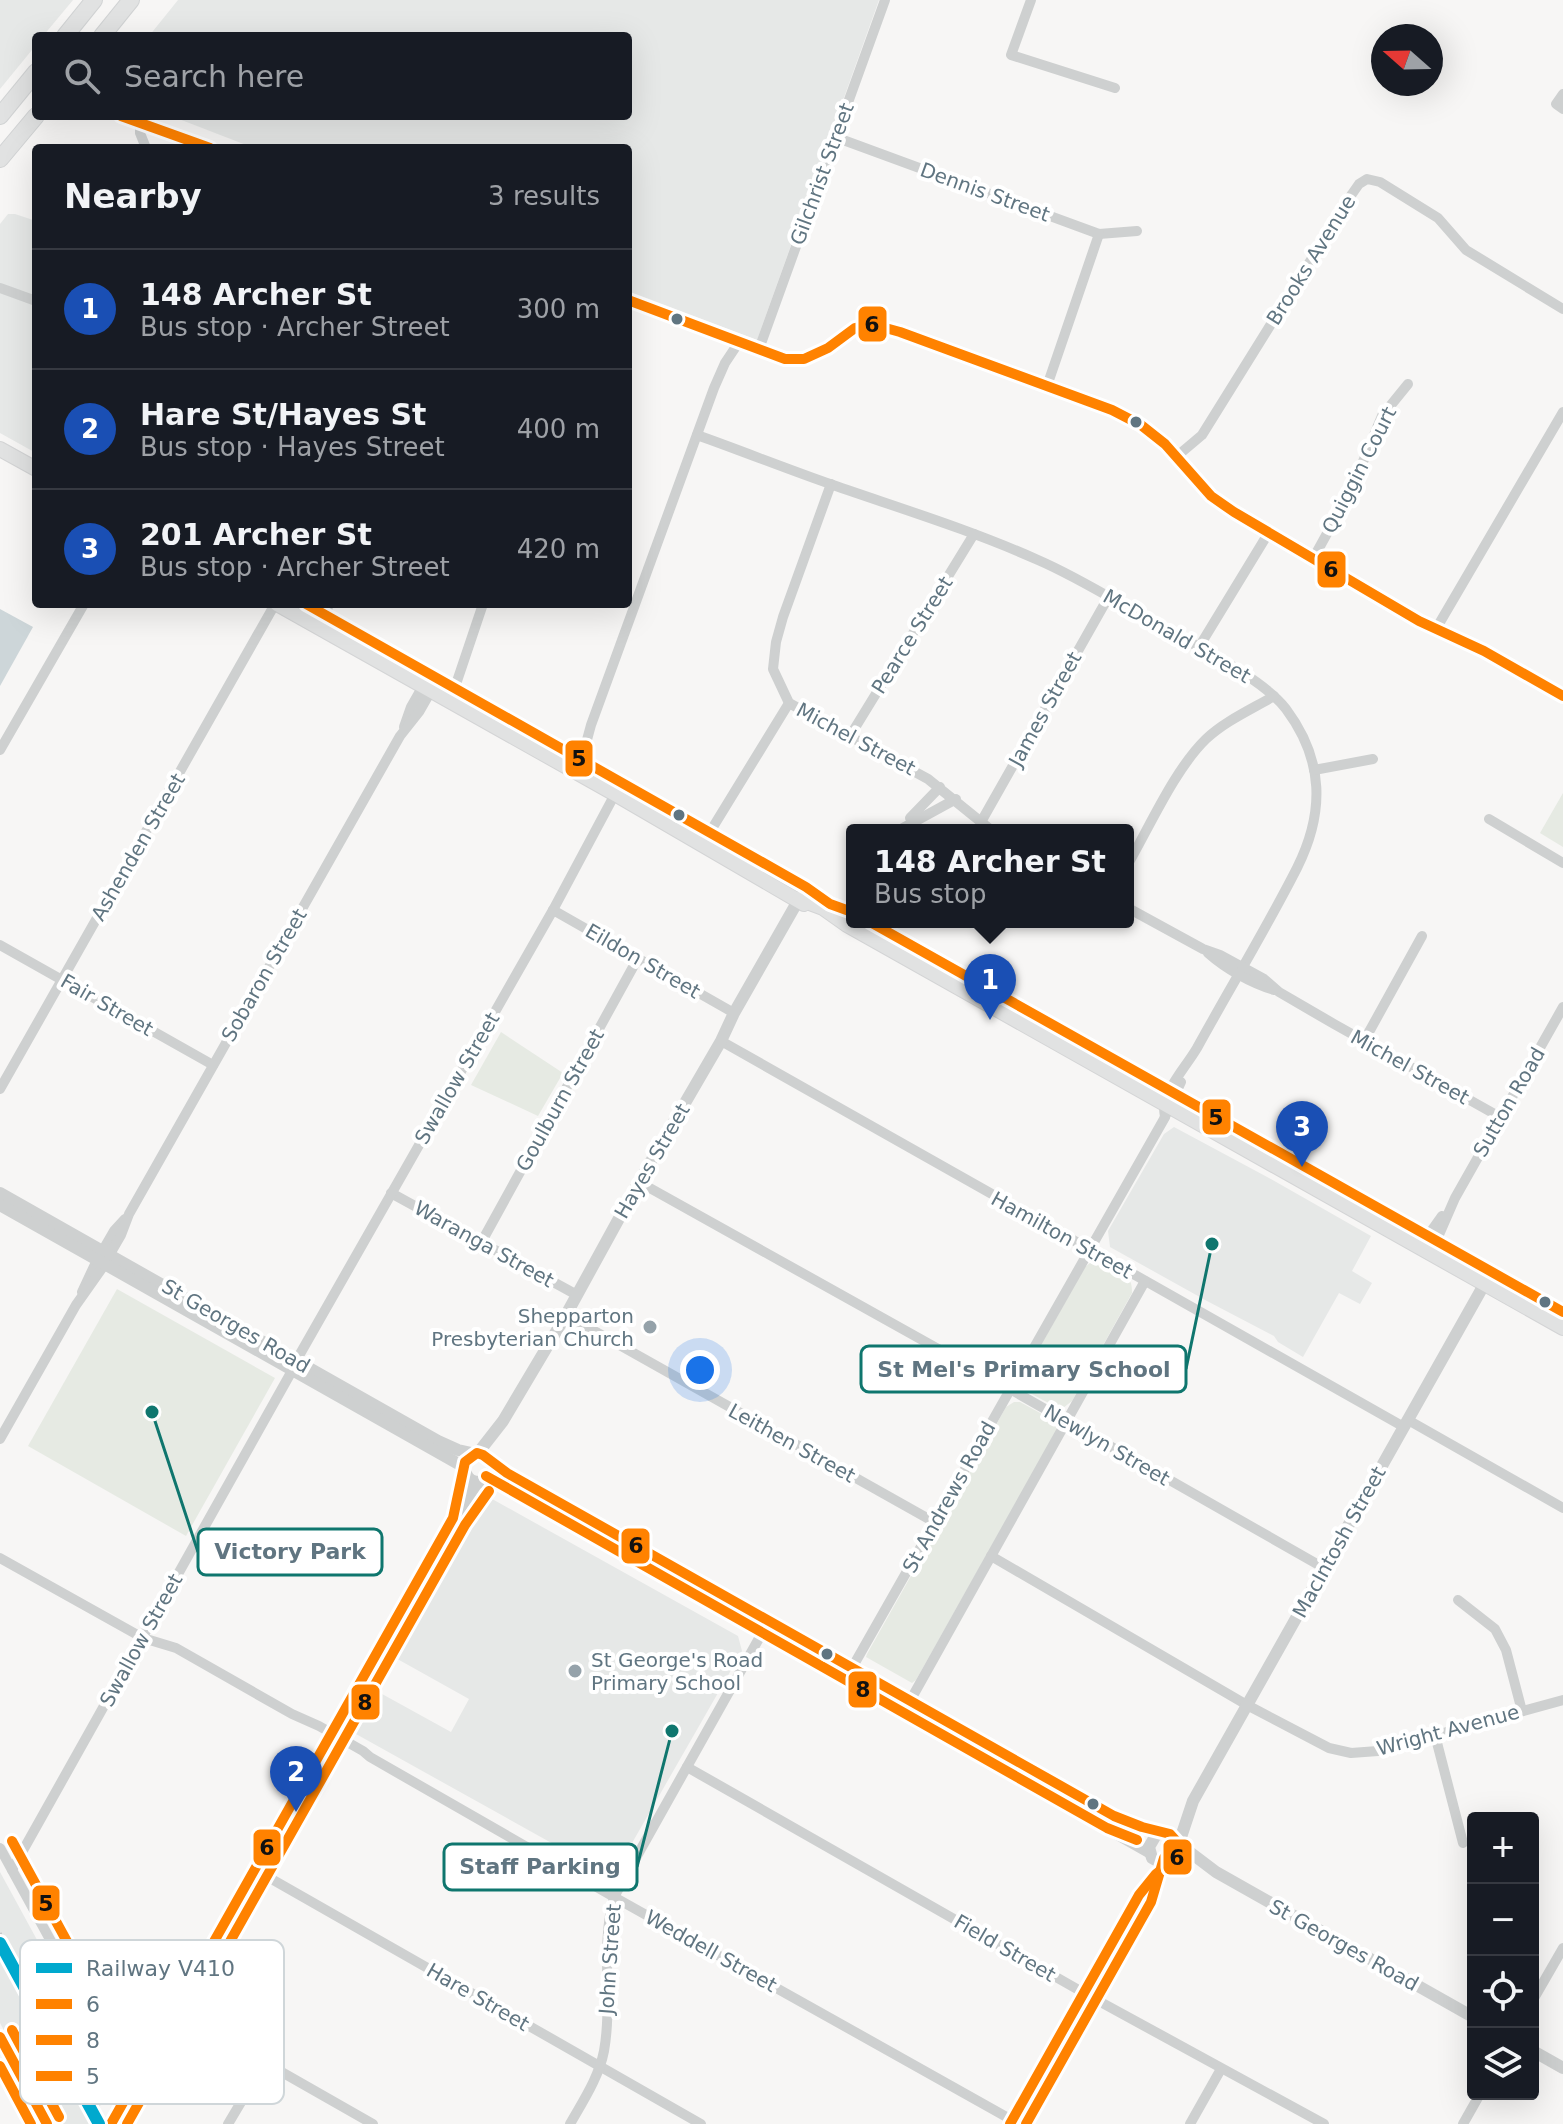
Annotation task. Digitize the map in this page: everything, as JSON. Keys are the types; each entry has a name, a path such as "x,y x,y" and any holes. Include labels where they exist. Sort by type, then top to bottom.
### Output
{"highway":[{"path":"68,32 94,0"},
{"path":"105,32 131,0"},
{"path":"0,116 32,77"},
{"path":"0,159 33,120"}],"main road":[{"path":"0,449 32,467"},
{"path":"283,608 799,899 846,919"},
{"path":"862,928 1166,1109 1563,1328"}],"street":[{"name":"Gilchrist Street","path":"759,349 885,0"},
{"path":"1031,0 1011,55 1115,88"},
{"path":"1563,94 1556,104 1563,109"},
{"path":"130,120 144,144"},
{"path":"134,120 199,144"},
{"name":"Dennis Street","path":"835,137 1099,234 1137,231"},
{"name":"Brooks Avenue","path":"1176,457 1202,435 1352,194 1367,179 1380,182 1438,218 1466,250 1563,309"},
{"path":"1047,386 1099,234"},
{"path":"0,288 32,300"},
{"path":"632,302 785,359 804,359 828,348 855,328 871,324 1112,410 1141,425 1165,444 1211,496 1419,621 1484,651 1563,696"},
{"path":"572,770 697,435 716,374 734,340"},
{"name":"Quiggin Court","path":"1313,559 1352,488 1382,416 1408,384"},
{"path":"1436,629 1563,412"},
{"name":"McDonald Street","path":"697,435 1040,560 1199,647 1260,684 1284,707 1304,737 1314,770 1317,801 1310,838 1298,867 1166,1109"},
{"name":"Michel Street","path":"831,484 776,642 773,669 789,703 909,767 956,799 984,824"},
{"path":"1199,647 1269,532"},
{"name":"Pearce Street","path":"850,736 974,534"},
{"name":"James Street","path":"981,822 1109,596"},
{"path":"0,750 82,608"},
{"name":"Ashenden Street","path":"0,1089 274,608"},
{"path":"320,629 328,608"},
{"name":"Sobaron Street","path":"0,1439 104,1257 121,1235 129,1214 400,736 436,694 467,648 482,608"},
{"path":"1134,853 1185,764 1207,738 1274,696"},
{"path":"702,845 789,703"},
{"path":"1314,770 1373,759"},
{"path":"906,824 940,787"},
{"name":"Swallow Street","path":"12,1870 553,910 615,794"},
{"path":"911,824 956,799"},
{"path":"1489,819 1563,863"},
{"name":"Hayes Street","path":"477,1454 503,1421 566,1315 799,899"},
{"name":"Eildon Street","path":"553,910 734,1013"},
{"name":"Michel Street","path":"1134,911 1220,955 1240,970 1264,979 1279,992 1500,1117"},
{"path":"1364,1041 1422,936"},
{"name":"Fair Street","path":"0,945 213,1065"},
{"name":"Goulburn Street","path":"481,1243 638,958"},
{"name":"Sutton Road","path":"1425,1250 1563,1007"},
{"name":"Hamilton Street","path":"721,1041 1088,1250 1563,1508"},
{"name":"St Andrews Road","path":"846,1665 936,1523 1166,1109"},
{"name":"Newlyn Street","path":"639,1182 1324,1568"},
{"name":"St Georges Road","path":"0,1193 14,1208 439,1446 464,1468"},
{"name":"Waranga Street","path":"391,1193 577,1295"},
{"path":"903,1713 1145,1281"},
{"name":"MacIntosh Street","path":"1166,1833 1193,1801 1485,1283"},
{"name":"Leithen Street","path":"566,1315 936,1523"},
{"name":"Hayes Street","path":"492,1462 503,1421"},
{"name":"St Georges Road","path":"439,1446 477,1454"},
{"path":"453,1518 468,1458 477,1454 486,1455 519,1479 1114,1816 1174,1837 1179,1844 1179,1853 1139,1895 1011,2122"},
{"path":"214,1940 453,1518 480,1482 493,1473 492,1462"},
{"path":"464,1468 468,1478 492,1482 512,1491 1149,1853 1155,1861 1168,1864"},
{"path":"512,1491 519,1479"},
{"path":"540,1508 548,1495"},
{"path":"622,1554 628,1541"},
{"path":"991,1556 1247,1705"},
{"name":"Weddell Street","path":"0,1558 143,1638 176,1648 330,1735 361,1756 370,1757 1011,2122"},
{"path":"1458,1600 1495,1629 1506,1650 1522,1711"},
{"path":"762,1633 769,1620"},
{"name":"John Street","path":"570,2124 593,2083 604,2049 609,1921 614,1897 762,1633"},
{"path":"834,1674 846,1665"},
{"name":"Wright Avenue","path":"1247,1705 1329,1748 1351,1753 1378,1751 1563,1700"},
{"path":"1435,1735 1463,1843"},
{"name":"Field Street","path":"687,1767 1084,1993 1324,2124"},
{"path":"1039,1790 1046,1778"},
{"name":"MacIntosh Street","path":"1179,1844 1193,1801"},
{"path":"1139,1895 1152,1839 1166,1833"},
{"name":"St Georges Road","path":"1179,1844 1216,1872 1467,2014"},
{"path":"0,1848 50,1940"},
{"name":"St Georges Road","path":"1168,1864 1184,1861 1216,1872"},
{"name":"Hare Street","path":"254,1869 701,2124"},
{"path":"1539,1990 1563,1948"},
{"path":"0,2037 20,2074"},
{"path":"1539,2054 1563,2068"},
{"path":"1190,2124 1221,2069"},
{"path":"284,2073 373,2124"},
{"path":"1463,2124 1477,2100"},
{"path":"36,2104 47,2124"},
{"path":"111,2124 122,2104"},
{"path":"228,2124 240,2104"}],"shaded area":[{"path":"0,0 73,0 46,32 32,32 32,50 0,89"},
{"path":"178,0 879,0 757,340 632,293 632,144 244,144 181,120 632,120 632,32 152,32"},
{"path":"8,214 32,220 32,451 0,433 0,224"},
{"path":"0,609 33,627 0,686"},
{"path":"1563,793 1563,847 1540,833"},
{"path":"501,1032 563,1073 538,1116 471,1085"},
{"path":"1174,1127 1371,1236 1352,1271 1372,1283 1360,1304 1339,1293 1303,1357 1278,1342 1274,1336 1110,1247 1108,1231 1164,1134"},
{"path":"1090,1263 1111,1268 1126,1277 1131,1283 1132,1293 1072,1401 1058,1408 1026,1391 1023,1377"},
{"path":"117,1289 275,1378 186,1536 28,1446"},
{"path":"1020,1402 1053,1420 1056,1432 912,1683 866,1657 867,1654 1006,1407"},
{"name":"St George's Road Primary School","path":"485,1495 738,1636 742,1651 616,1871 609,1875 356,1734 352,1727 373,1689 451,1732 469,1699 392,1656"},
{"path":"0,1872 37,1940 20,1940 20,2060 0,2023"},
{"path":"44,2104 101,2104 90,2124 55,2124"}],"railway":[{"path":"0,1933 20,1970"}],"rail line":[{"name":"V410","path":"0,1943 20,1980"},
{"name":"V410","path":"88,2104 99,2124"}],"transit line":[{"name":"6","path":"132,120 199,144"},
{"name":"6","path":"632,302 785,359 804,359 828,348 855,328 871,324 1112,410 1141,425 1165,444 1211,496 1234,512 1419,621 1484,651 1563,696"},
{"name":"5","path":"313,608 806,887 830,904 846,910"},
{"name":"5","path":"881,928 1563,1312"},
{"name":"6","path":"215,1940 453,1518 465,1462 477,1453 507,1473 1114,1816 1170,1834 1179,1844 1177,1858 1156,1874 1139,1895 1010,2124"},
{"name":"8","path":"486,1476 1107,1828 1137,1840"},
{"name":"8","path":"231,1940 465,1525 489,1491"},
{"name":"5","path":"12,1841 66,1940"},
{"name":"8","path":"1026,2124 1151,1902 1164,1858"},
{"name":"5","path":"12,2030 20,2045"},
{"name":"6","path":"0,2037 20,2074"},
{"name":"8","path":"0,2066 20,2103"},
{"name":"8","path":"20,2104 31,2124"},
{"name":"6","path":"36,2104 47,2124"},
{"name":"5","path":"52,2104 59,2117"},
{"name":"6","path":"111,2124 122,2104"},
{"name":"8","path":"127,2124 138,2104"}],"place":[{"name":"148 Archer St","path":"990,1020"},
{"name":"201 Archer St","path":"1302,1167"},
{"name":"St Mel's Primary School","path":"1212,1244"},
{"name":"Shepparton Presbyterian Church","path":"650,1327"},
{"name":"Victory Park","path":"152,1412"},
{"name":"St George's Road Primary School","path":"575,1671"},
{"name":"Staff Parking","path":"672,1731"},
{"name":"Hare St/Hayes St","path":"296,1812"}]}
